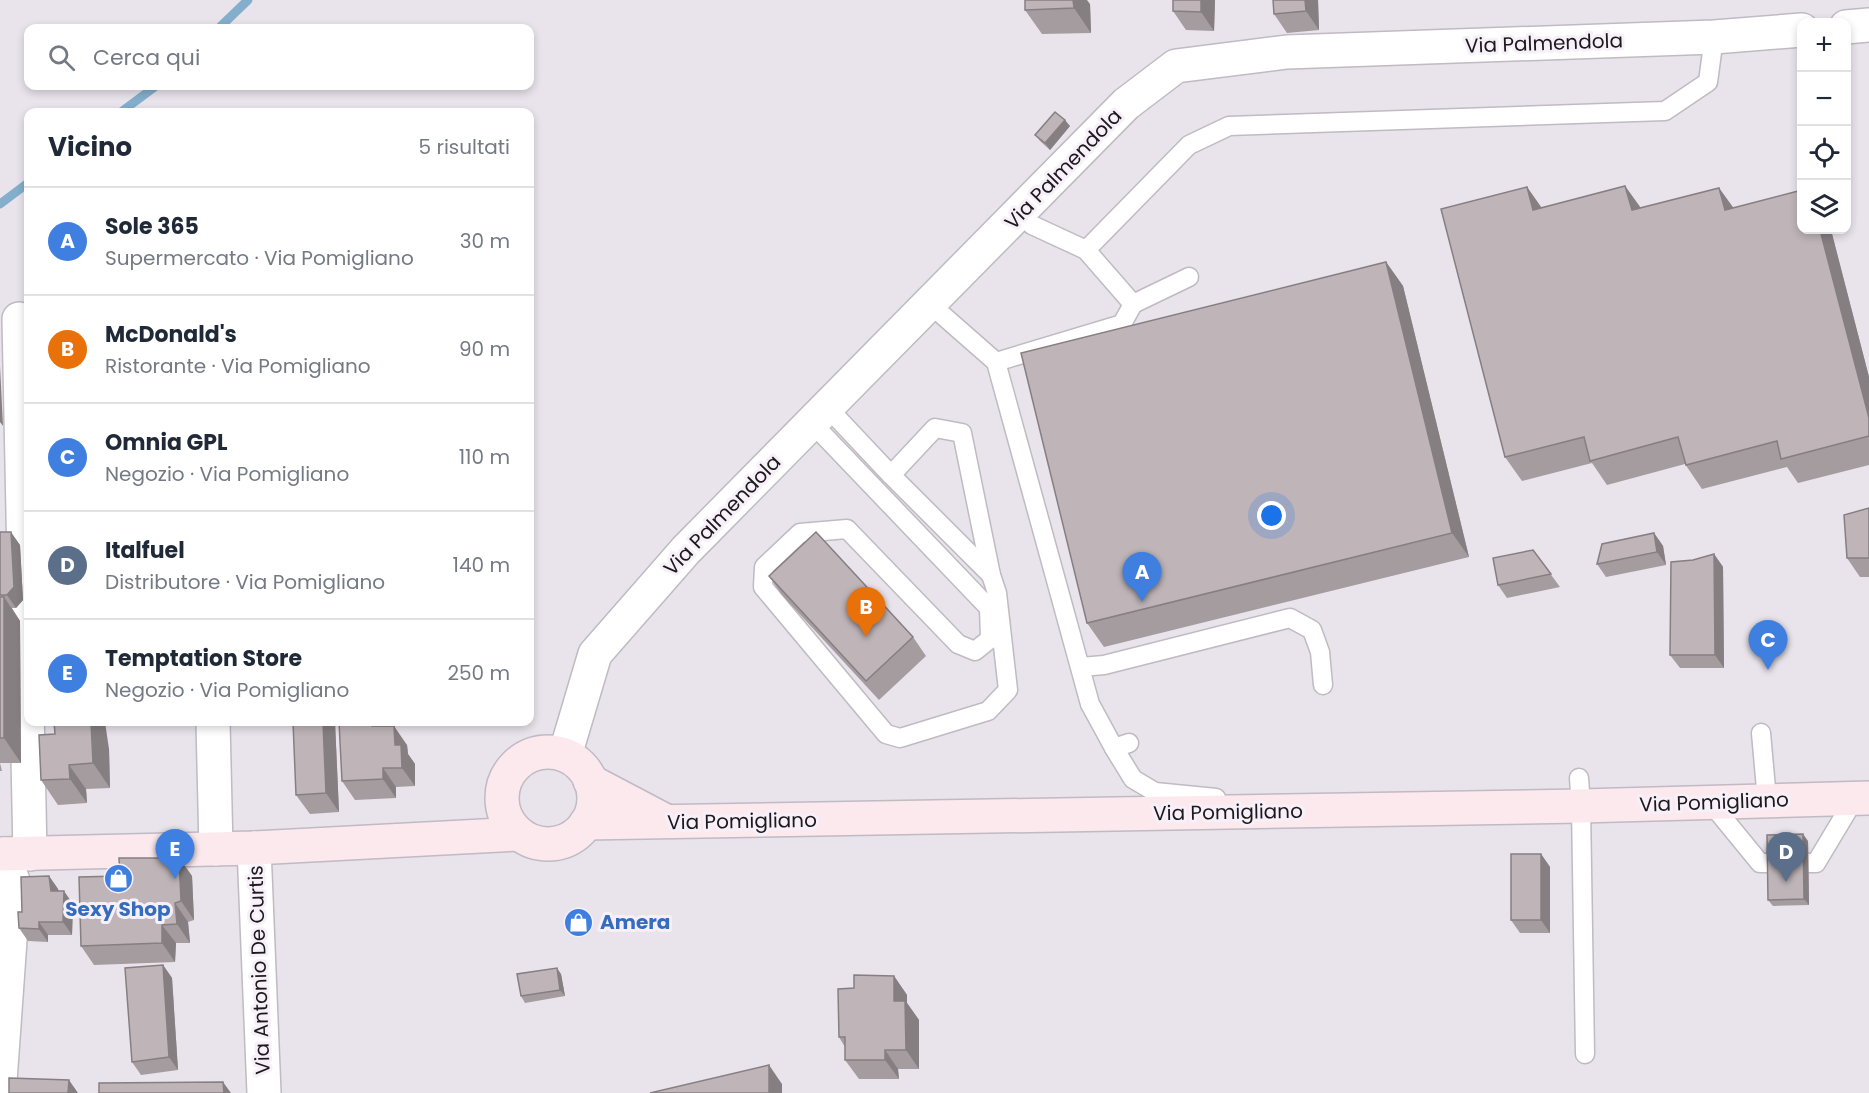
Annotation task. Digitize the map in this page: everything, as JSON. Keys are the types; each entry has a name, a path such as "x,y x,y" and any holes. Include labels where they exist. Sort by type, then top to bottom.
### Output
{"main road":[{"path":"552,752 565,755 580,766 590,781 594,794 592,809 586,823 569,838 547,844 532,841 511,821 502,793 506,779 514,767 525,758 538,753 552,752"},
{"path":"590,781 668,822"},
{"name":"Via Pomigliano","path":"586,823 1247,812 1580,792 1710,802 1862,798"},
{"path":"11,854 254,848 448,837 511,821"}],"street":[{"path":"1851,27 1869,25"},
{"name":"Via Palmendola","path":"565,755 595,654 686,550 1126,104 1176,66 1287,52 1714,37 1797,30"},
{"path":"0,1081 14,884 11,854 19,319"},
{"path":"213,726 216,849"},
{"name":"Via Antonio De Curtis","path":"254,848 264,1093"}],"lane":[{"path":"1086,250 1190,145 1229,126 1665,111 1708,82 1714,37"},
{"path":"1020,213 1032,225 1086,250 1133,304"},
{"path":"996,362 1122,324 1133,304 1189,278"},
{"path":"931,304 996,362 1082,667 1090,704 1121,746 1133,779 1155,792 1232,800 1247,812"},
{"path":"819,415 988,608 990,639 975,651 958,645 847,529 800,533 764,567 763,587 886,734 900,738 988,711 1008,690 997,593 991,575 962,433 935,428 891,475"},
{"path":"819,415 891,475 991,575"},
{"path":"1082,667 1104,665 1290,618 1312,630 1320,652 1323,685"},
{"path":"1761,734 1767,800"},
{"path":"1580,792 1585,1054"},
{"path":"1710,802 1760,863 1816,863 1862,798"}],"building":[{"path":"1025,0 1073,0 1074,8 1025,10"},
{"path":"1173,0 1201,0 1201,12 1173,11"},
{"path":"1273,0 1305,0 1306,11 1274,14"},
{"path":"1055,112 1065,120 1045,143 1035,135"},
{"path":"1625,186 1632,210 1719,188 1725,210 1797,191 1797,234 1821,234 1869,418 1869,436 1781,459 1777,441 1686,465 1678,437 1590,461 1584,437 1505,457 1441,209 1527,187 1533,210"},
{"path":"1386,262 1452,533 1087,623 1021,353"},
{"path":"1869,508 1869,558 1847,558 1844,515"},
{"path":"0,532 11,532 14,587 7,595 0,595"},
{"path":"816,532 913,637 866,681 769,576"},
{"path":"1654,533 1657,552 1597,564 1602,544"},
{"path":"1533,550 1551,574 1498,585 1493,558"},
{"path":"1714,554 1715,655 1670,655 1671,562 1693,560"},
{"path":"0,597 4,597 4,738 0,738"},
{"path":"54,726 91,726 93,763 69,765 70,779 41,780 39,735 55,734"},
{"path":"293,726 323,726 326,793 296,795"},
{"path":"339,726 394,726 395,745 401,745 402,768 383,768 383,779 342,781"},
{"path":"1803,834 1804,899 1768,900 1767,835"},
{"path":"1511,854 1541,854 1541,920 1511,920"},
{"path":"119,858 179,858 181,901 175,903 177,924 162,925 162,943 81,946 79,877 120,876"},
{"path":"49,876 51,891 64,891 63,922 39,922 39,929 19,928 18,912 22,912 21,877"},
{"path":"163,965 169,1057 132,1062 125,968"},
{"path":"557,968 560,990 521,996 517,974"},
{"path":"854,975 894,976 894,1001 905,1001 906,1050 885,1050 885,1060 845,1060 845,1037 839,1037 838,989 854,988"},
{"path":"769,1065 769,1093 650,1093"},
{"path":"9,1078 69,1080 68,1093 9,1093"},
{"path":"223,1082 224,1093 99,1093 99,1083"}],"waterway":[{"path":"223,24 248,0"},
{"path":"126,108 151,90"},
{"path":"0,204 24,186"}],"place":[{"name":"Sole 365","path":"1142,602"},
{"name":"McDonald's","path":"866,637"},
{"name":"Omnia GPL","path":"1768,670"},
{"name":"Sexy Shop","path":"118,878"},
{"name":"Temptation Store","path":"175,879"},
{"name":"Italfuel","path":"1786,882"},
{"name":"Amera","path":"579,922"}]}
